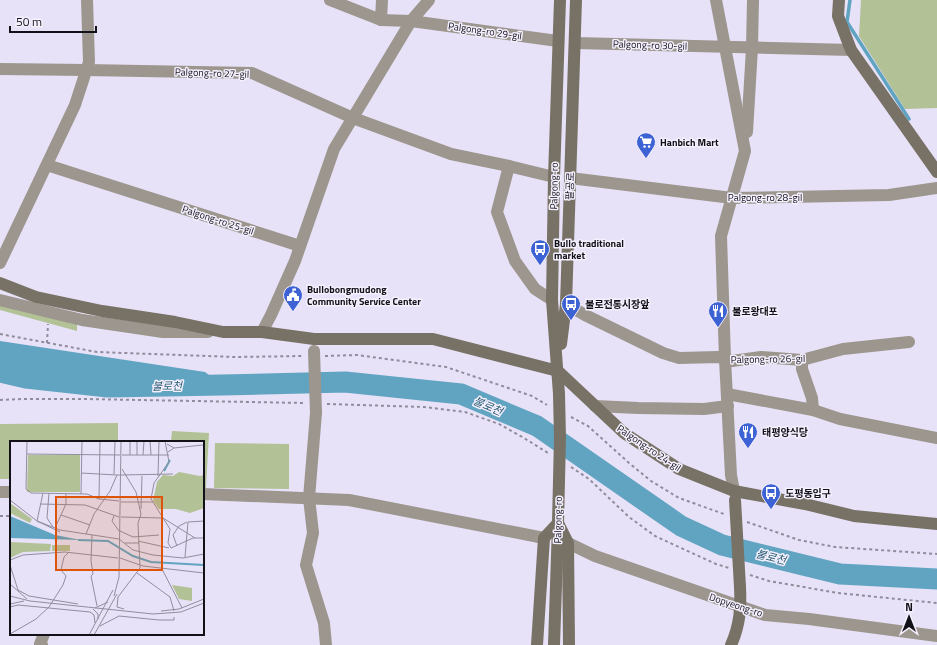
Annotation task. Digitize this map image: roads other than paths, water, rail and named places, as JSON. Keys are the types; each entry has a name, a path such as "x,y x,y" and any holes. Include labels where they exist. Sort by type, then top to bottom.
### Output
{"main road":[{"name":"Palgong-ro","path":"554,645 560,438 558,371 552,300 554,177 560,0"},
{"name":"팔공로","path":"558,371 566,304 576,0"},
{"path":"839,0 838,16 851,50 937,172"},
{"path":"0,283 36,297 94,310 175,322 223,332 262,332 313,351 433,339 558,371"},
{"name":"Palgong-ro 24-gil","path":"558,371 624,433 679,469 734,496 805,504 854,516 937,524"},
{"path":"731,645 737,629 741,607 734,496"},
{"path":"537,645 544,538 558,523 568,544 568,645"}],"street":[{"path":"0,263 75,105 89,62 87,0"},
{"name":"Palgong-ro 29-gil","path":"330,0 381,20 410,21 558,41"},
{"path":"381,20 382,0"},
{"path":"262,332 295,261 334,149 410,21 429,0"},
{"path":"716,0 745,151"},
{"path":"734,496 731,475 725,359 721,236 745,151 752,48 753,0"},
{"name":"Palgong-ro 30-gil","path":"575,43 851,50"},
{"name":"Palgong-ro 27-gil","path":"0,69 252,74 353,118 451,154 554,177"},
{"name":"Palgong-ro 25-gil","path":"47,165 300,246"},
{"path":"510,166 497,212 515,261 535,289 552,300"},
{"name":"Palgong-ro 28-gil","path":"570,178 732,198 889,196 937,188"},
{"path":"0,300 82,320 163,332 223,332"},
{"name":"Palgong-ro 26-gil","path":"566,304 592,319 662,353 679,358 718,357 732,361 761,357 802,360 843,349 909,342"},
{"path":"313,351 313,408 309,498 313,533 306,565 324,623 326,645"},
{"path":"802,360 802,369 812,398 813,410"},
{"path":"727,394 813,410 840,419 937,438"},
{"path":"595,406 704,409 728,406"},
{"path":"204,494 349,500 544,538"},
{"name":"Dopyeong-ro","path":"568,544 595,556 765,615 809,619 935,639"},
{"path":"42,645 40,644 44,635"}],"water":[{"path":"0,341 205,372 222,385 108,387 26,378 0,382"}],"waterway":[{"path":"850,0 847,22 909,119"},
{"name":"불로천","path":"0,372 26,378 108,387 345,382 461,394 537,426 681,526 722,545 840,574 937,579"}],"place":[{"name":"Hanbich Mart","path":"646,159"},
{"name":"Bullo traditional market","path":"540,266"},
{"name":"Bullobongmudong Community Service Center","path":"293,312"},
{"name":"불로전통시장앞","path":"571,321"},
{"name":"불로왕대포","path":"718,328"},
{"name":"태평양식당","path":"748,449"},
{"name":"도평동입구","path":"771,510"}]}
